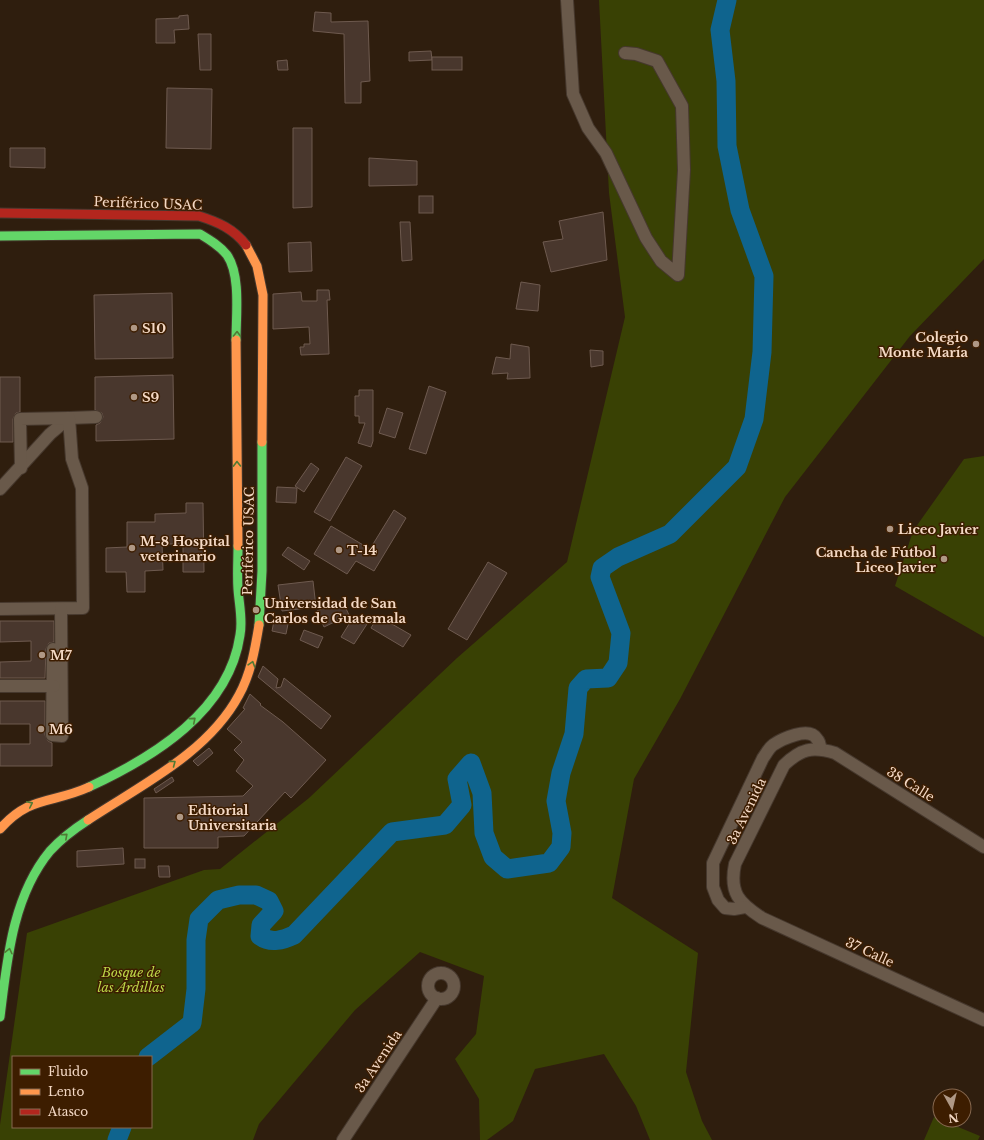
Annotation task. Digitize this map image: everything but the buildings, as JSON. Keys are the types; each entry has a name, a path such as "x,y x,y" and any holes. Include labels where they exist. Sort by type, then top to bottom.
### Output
{"street":[{"path":"567,0 574,94 588,128 606,153 646,238 661,261 678,275 684,170 682,106 657,61 636,54 625,53"},
{"name":"Periférico USAC","path":"0,213 199,216 215,220 228,227 250,248 256,261 263,296 261,588 254,655 248,675 231,709 210,734 182,756 64,835 44,859 32,880 3,967 0,1017"},
{"path":"49,214 96,235"},
{"name":"Periférico USAC","path":"0,236 200,234 216,244 226,254 231,262 236,285 238,583 241,622 240,636 228,669 216,694 200,714 178,733 136,761 80,790 34,802 16,812 0,829"},
{"path":"21,468 20,419 96,417"},
{"path":"0,489 21,468 50,434 69,418"},
{"path":"0,609 83,608 82,488 72,459 69,418"},
{"path":"236,422 262,467"},
{"path":"241,622 253,606 261,588"},
{"path":"54,649 52,735 62,736 61,609"},
{"path":"0,686 54,686"},
{"path":"745,907 734,909 725,908 718,900 714,887 713,864 763,758 773,746 788,738 802,734 811,734 817,738 820,748"},
{"name":"38 Calle","path":"820,748 835,753 984,847"},
{"name":"3a Avenida","path":"745,907 738,899 734,888 733,874 735,864 784,765 795,755 804,751 820,748"},
{"name":"37 Calle","path":"745,907 762,918 984,1020"},
{"name":"3a Avenida","path":"343,1140 437,998"}],"green space":[{"name":"Bosque de las Ardillas","path":"599,0 984,0 984,259 910,336 785,497 680,699 634,779 612,898 698,953 686,1072 702,1121 712,1140 650,1140 636,1106 604,1054 535,1069 513,1121 487,1140 480,1140 479,1099 455,1059 476,1034 484,976 420,952 355,1010 259,1124 253,1140 0,1140 0,1125 27,933 204,870 220,869 309,798 457,658 567,562 625,317 609,193"},
{"name":"Cancha de Fútbol Liceo Javier","path":"984,456 984,637 895,586 913,531 964,459"},
{"path":"932,1122 932,1128 961,1128 980,1136 978,1140 924,1140"}],"waterway":[{"path":"149,1056 192,1023 196,989 196,940 199,919 218,900 239,895 256,895 269,901 274,911 261,925 260,936 273,941 281,940 294,935 392,832 445,825 462,805 457,779 471,763 482,793 484,833 493,857 507,869 549,863 561,847 562,833 556,801 561,773 574,734 578,688 586,679 608,678 618,663 621,633 600,577 602,568 618,557 670,534 737,467 754,419 762,352 764,276 740,210 727,146 726,81 720,30 727,0"},
{"path":"117,1140 122,1128"}],"traffic: fast":[{"path":"0,236 200,234 221,249 227,255 231,263 237,296 236,340"},
{"path":"259,625 262,571 262,442"},
{"path":"89,787 114,775 162,746 185,728 205,709 221,687 233,662 241,629 238,584 238,546"},
{"path":"0,1017 5,974 13,930 27,888 37,869 50,851 68,834 88,820"}],"traffic: slow":[{"path":"246,245 257,266 263,295 262,442"},
{"path":"236,340 238,546"},
{"path":"88,820 151,780 192,751 226,716 239,695 247,678 259,625"},
{"path":"0,829 21,810 32,805 89,787"}],"traffic: jam":[{"path":"0,213 199,216 231,230 246,245"}],"place":[{"name":"S10","path":"134,328"},
{"name":"Colegio Monte María","path":"976,344"},
{"name":"S9","path":"134,397"},
{"name":"Liceo Javier","path":"890,529"},
{"name":"M-8 Hospital veterinario","path":"132,548"},
{"name":"T-14","path":"339,550"},
{"name":"Cancha de Fútbol Liceo Javier","path":"944,559"},
{"name":"Universidad de San Carlos de Guatemala","path":"256,610"},
{"name":"M7","path":"42,655"},
{"name":"M6","path":"41,729"},
{"name":"Editorial Universitaria","path":"180,817"}]}
